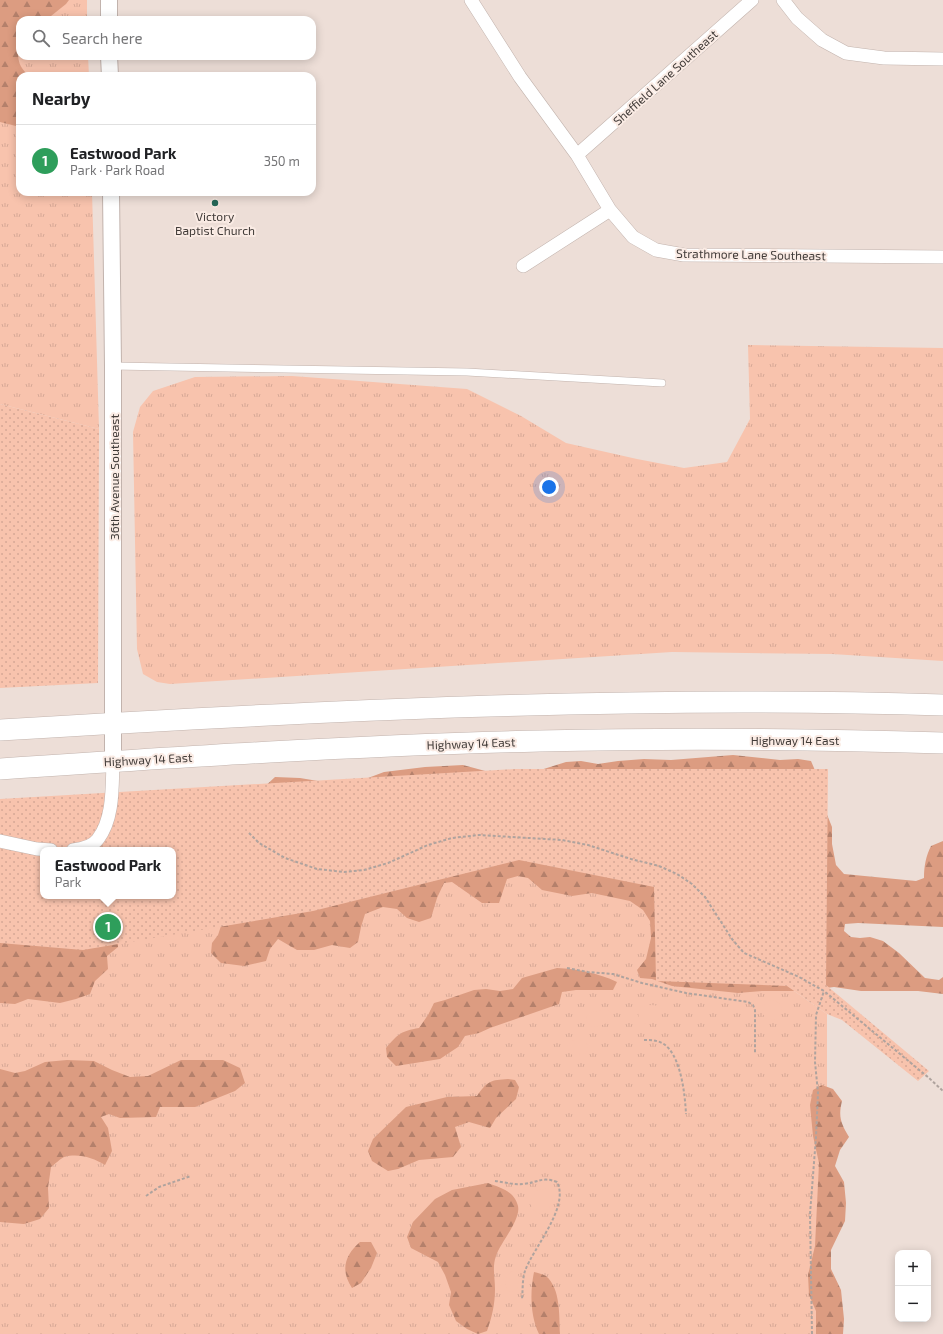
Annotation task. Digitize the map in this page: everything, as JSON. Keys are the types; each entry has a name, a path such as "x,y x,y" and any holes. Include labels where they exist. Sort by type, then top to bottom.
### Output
{"main road":[{"path":"0,730 383,709 541,704 814,702 943,705"},
{"name":"Highway 14 East","path":"0,769 362,747 539,741 664,739 862,740 943,743"}],"street":[{"path":"109,0 109,16"},
{"name":"Strathmore Lane Southeast","path":"471,0 520,77 577,155 610,210 633,237 656,250 684,255 943,257"},
{"name":"Sheffield Lane Southeast","path":"577,155 752,0"},
{"path":"783,0 797,18 822,40 846,53 884,58 943,59"},
{"path":"109,60 110,72"},
{"name":"36th Avenue Southeast","path":"112,196 113,761"},
{"path":"523,266 610,210"},
{"path":"82,847 98,840 106,823 111,795 113,761"},
{"path":"0,841 40,849"}],"lane":[{"path":"113,366 467,372 662,382"}],"path":[{"path":"249,833 259,843 285,858 317,869 344,872 364,870 388,863 428,845 452,838 479,835 562,840 588,845 631,859 659,866 677,874 692,884 705,897 732,939 744,953 799,977 824,991 929,1078 943,1092"},
{"path":"567,968 588,972 613,974 642,983 686,993 748,1002 753,1005 755,1010 755,1053"},
{"path":"812,1334 810,1214 816,1137 816,1015 824,991"},
{"path":"644,1040 655,1040 662,1043 667,1046 673,1056 682,1079 686,1114"},
{"path":"146,1196 159,1187 191,1176"},
{"path":"495,1180 524,1184 539,1180 551,1180 557,1182 559,1188 558,1203 554,1215 525,1272 522,1299"}],"green space":[{"path":"0,0 87,0 87,16 16,16 16,60 88,60 89,72 16,72 16,196 92,196 99,429 0,404"},
{"path":"0,0 69,0 51,16 16,16 16,60 19,60 20,65 25,72 16,72 16,126 0,122"},
{"path":"748,345 943,348 943,661 832,654 672,652 170,684 157,682 143,674 137,649 133,432 140,407 153,391 195,377 292,376 467,389 521,416 566,443 684,468 727,462 750,419"},
{"path":"0,404 99,429 98,683 0,688"},
{"path":"733,755 780,760 798,759 811,761 817,775 824,807 832,827 832,844 836,865 844,874 916,881 924,878 924,869 931,846 943,841 943,927 858,923 845,924 844,931 851,937 870,937 883,941 899,953 925,978 939,980 943,977 943,994 918,991 861,991 834,987 804,991 762,991 738,993 672,986 652,979 640,978 637,970 646,959 651,938 650,921 643,910 630,901 592,893 572,896 542,890 528,878 518,876 507,879 499,903 482,903 452,882 444,883 437,898 431,918 419,922 407,918 397,909 383,907 365,914 358,942 350,948 332,945 314,950 297,950 278,939 270,949 266,961 244,966 221,963 211,953 212,943 218,935 223,920 261,790 275,777 300,778 330,783 360,781 384,772 425,767 463,765 489,772 534,772 566,762 581,761 598,764 644,759 671,760"},
{"path":"515,769 828,769 826,985 929,1071 918,1081 842,1020 827,1014 787,986 656,981 654,887 519,860 313,911 83,950 0,943 0,799"},
{"path":"519,860 655,887 787,986 827,1014 827,1334 0,1334 0,943"},
{"path":"0,890 40,896 40,899 49,899 118,936 118,947 107,956 108,969 95,981 90,994 60,1003 28,999 15,1004 0,1003"},
{"path":"557,968 588,972 617,982 613,990 576,990 562,992 559,1004 479,1033 465,1036 458,1047 440,1059 396,1066 387,1057 386,1048 390,1043 404,1032 419,1028 434,1003 474,990 486,989 500,991 513,989 522,978"},
{"path":"768,1000 776,1000 782,1006 782,1014 776,1020 768,1020 762,1014 762,1006"},
{"path":"651,1005 658,1006 661,1009 661,1016 653,1023 647,1024 641,1022 638,1014 641,1007"},
{"path":"608,1010 611,1013 611,1019 600,1026 592,1027 586,1019 588,1014"},
{"path":"575,1040 583,1041 587,1044 588,1046 586,1053 573,1055 569,1053 567,1047 570,1042"},
{"path":"67,1060 94,1061 130,1077 148,1076 181,1060 223,1060 240,1068 245,1083 235,1091 195,1107 160,1107 156,1117 120,1118 109,1114 101,1117 108,1128 112,1151 105,1165 86,1157 64,1157 51,1167 48,1188 49,1208 40,1219 24,1224 0,1222 0,1069 15,1073 25,1071 45,1062"},
{"path":"508,1079 515,1080 519,1087 516,1099 496,1118 490,1128 469,1122 455,1127 461,1147 453,1157 419,1160 398,1169 388,1171 372,1161 368,1151 373,1139 406,1107 447,1097 477,1096 490,1082"},
{"path":"822,1085 833,1089 842,1101 840,1116 849,1137 840,1150 835,1166 844,1182 846,1203 845,1221 831,1250 831,1269 841,1290 844,1319 843,1334 816,1334 816,1311 809,1295 808,1275 815,1246 819,1163 813,1136 810,1105 813,1090"},
{"path":"488,1183 510,1193 516,1201 518,1212 495,1260 494,1300 489,1326 487,1331 478,1334 467,1329 456,1321 449,1305 451,1292 445,1275 438,1262 411,1248 407,1237 413,1222 435,1199 452,1190"},
{"path":"547,1188 553,1192 553,1198 548,1210 544,1214 534,1211 530,1202 536,1191"},
{"path":"360,1242 371,1242 377,1253 371,1268 361,1283 352,1288 346,1275 346,1263 351,1252"},
{"path":"512,1271 517,1272 519,1277 517,1289 512,1292 507,1290 505,1284 507,1275"},
{"path":"534,1272 546,1276 551,1281 557,1295 560,1334 539,1334 536,1327 532,1311 532,1287"}],"place":[{"name":"Victory Baptist Church","path":"215,203"},
{"name":"Eastwood Park","path":"108,927"}]}
